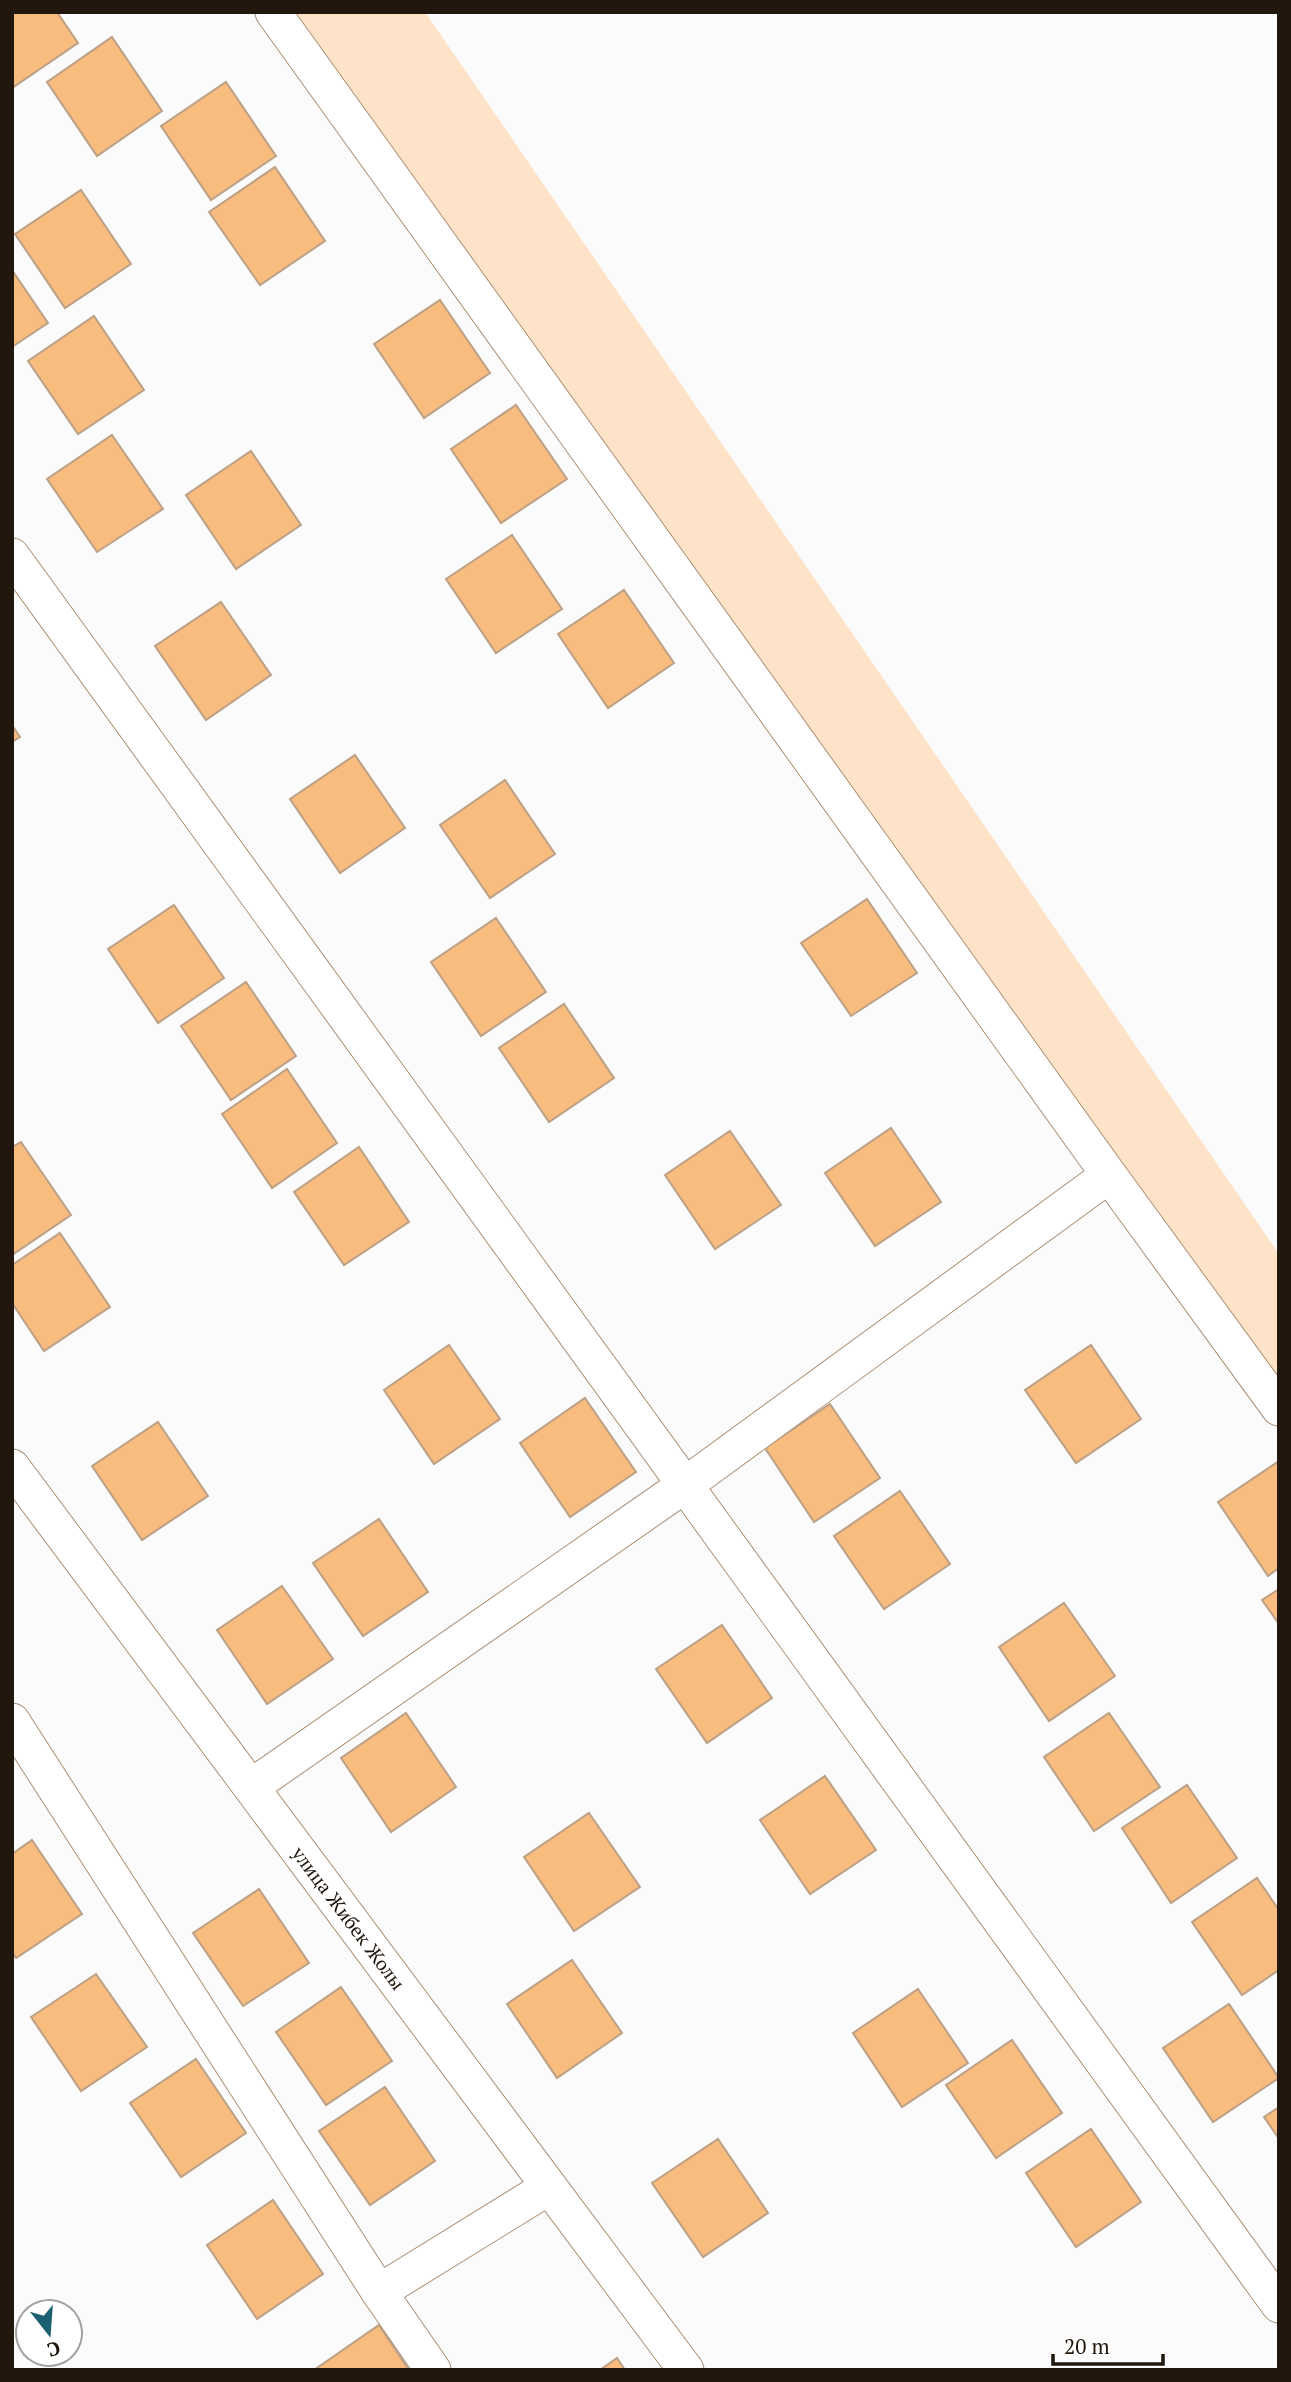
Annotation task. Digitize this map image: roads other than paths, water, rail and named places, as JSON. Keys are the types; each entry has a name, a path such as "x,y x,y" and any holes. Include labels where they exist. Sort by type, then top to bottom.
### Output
{"street":[{"path":"273,12 1279,1408"},
{"path":"12,556 1279,2305"},
{"path":"251,1787 685,1485 1109,1175"},
{"name":"улица Жибек Жолы","path":"12,1467 686,2370"},
{"path":"12,1721 379,2292 433,2370"},
{"path":"379,2292 549,2187"}]}
